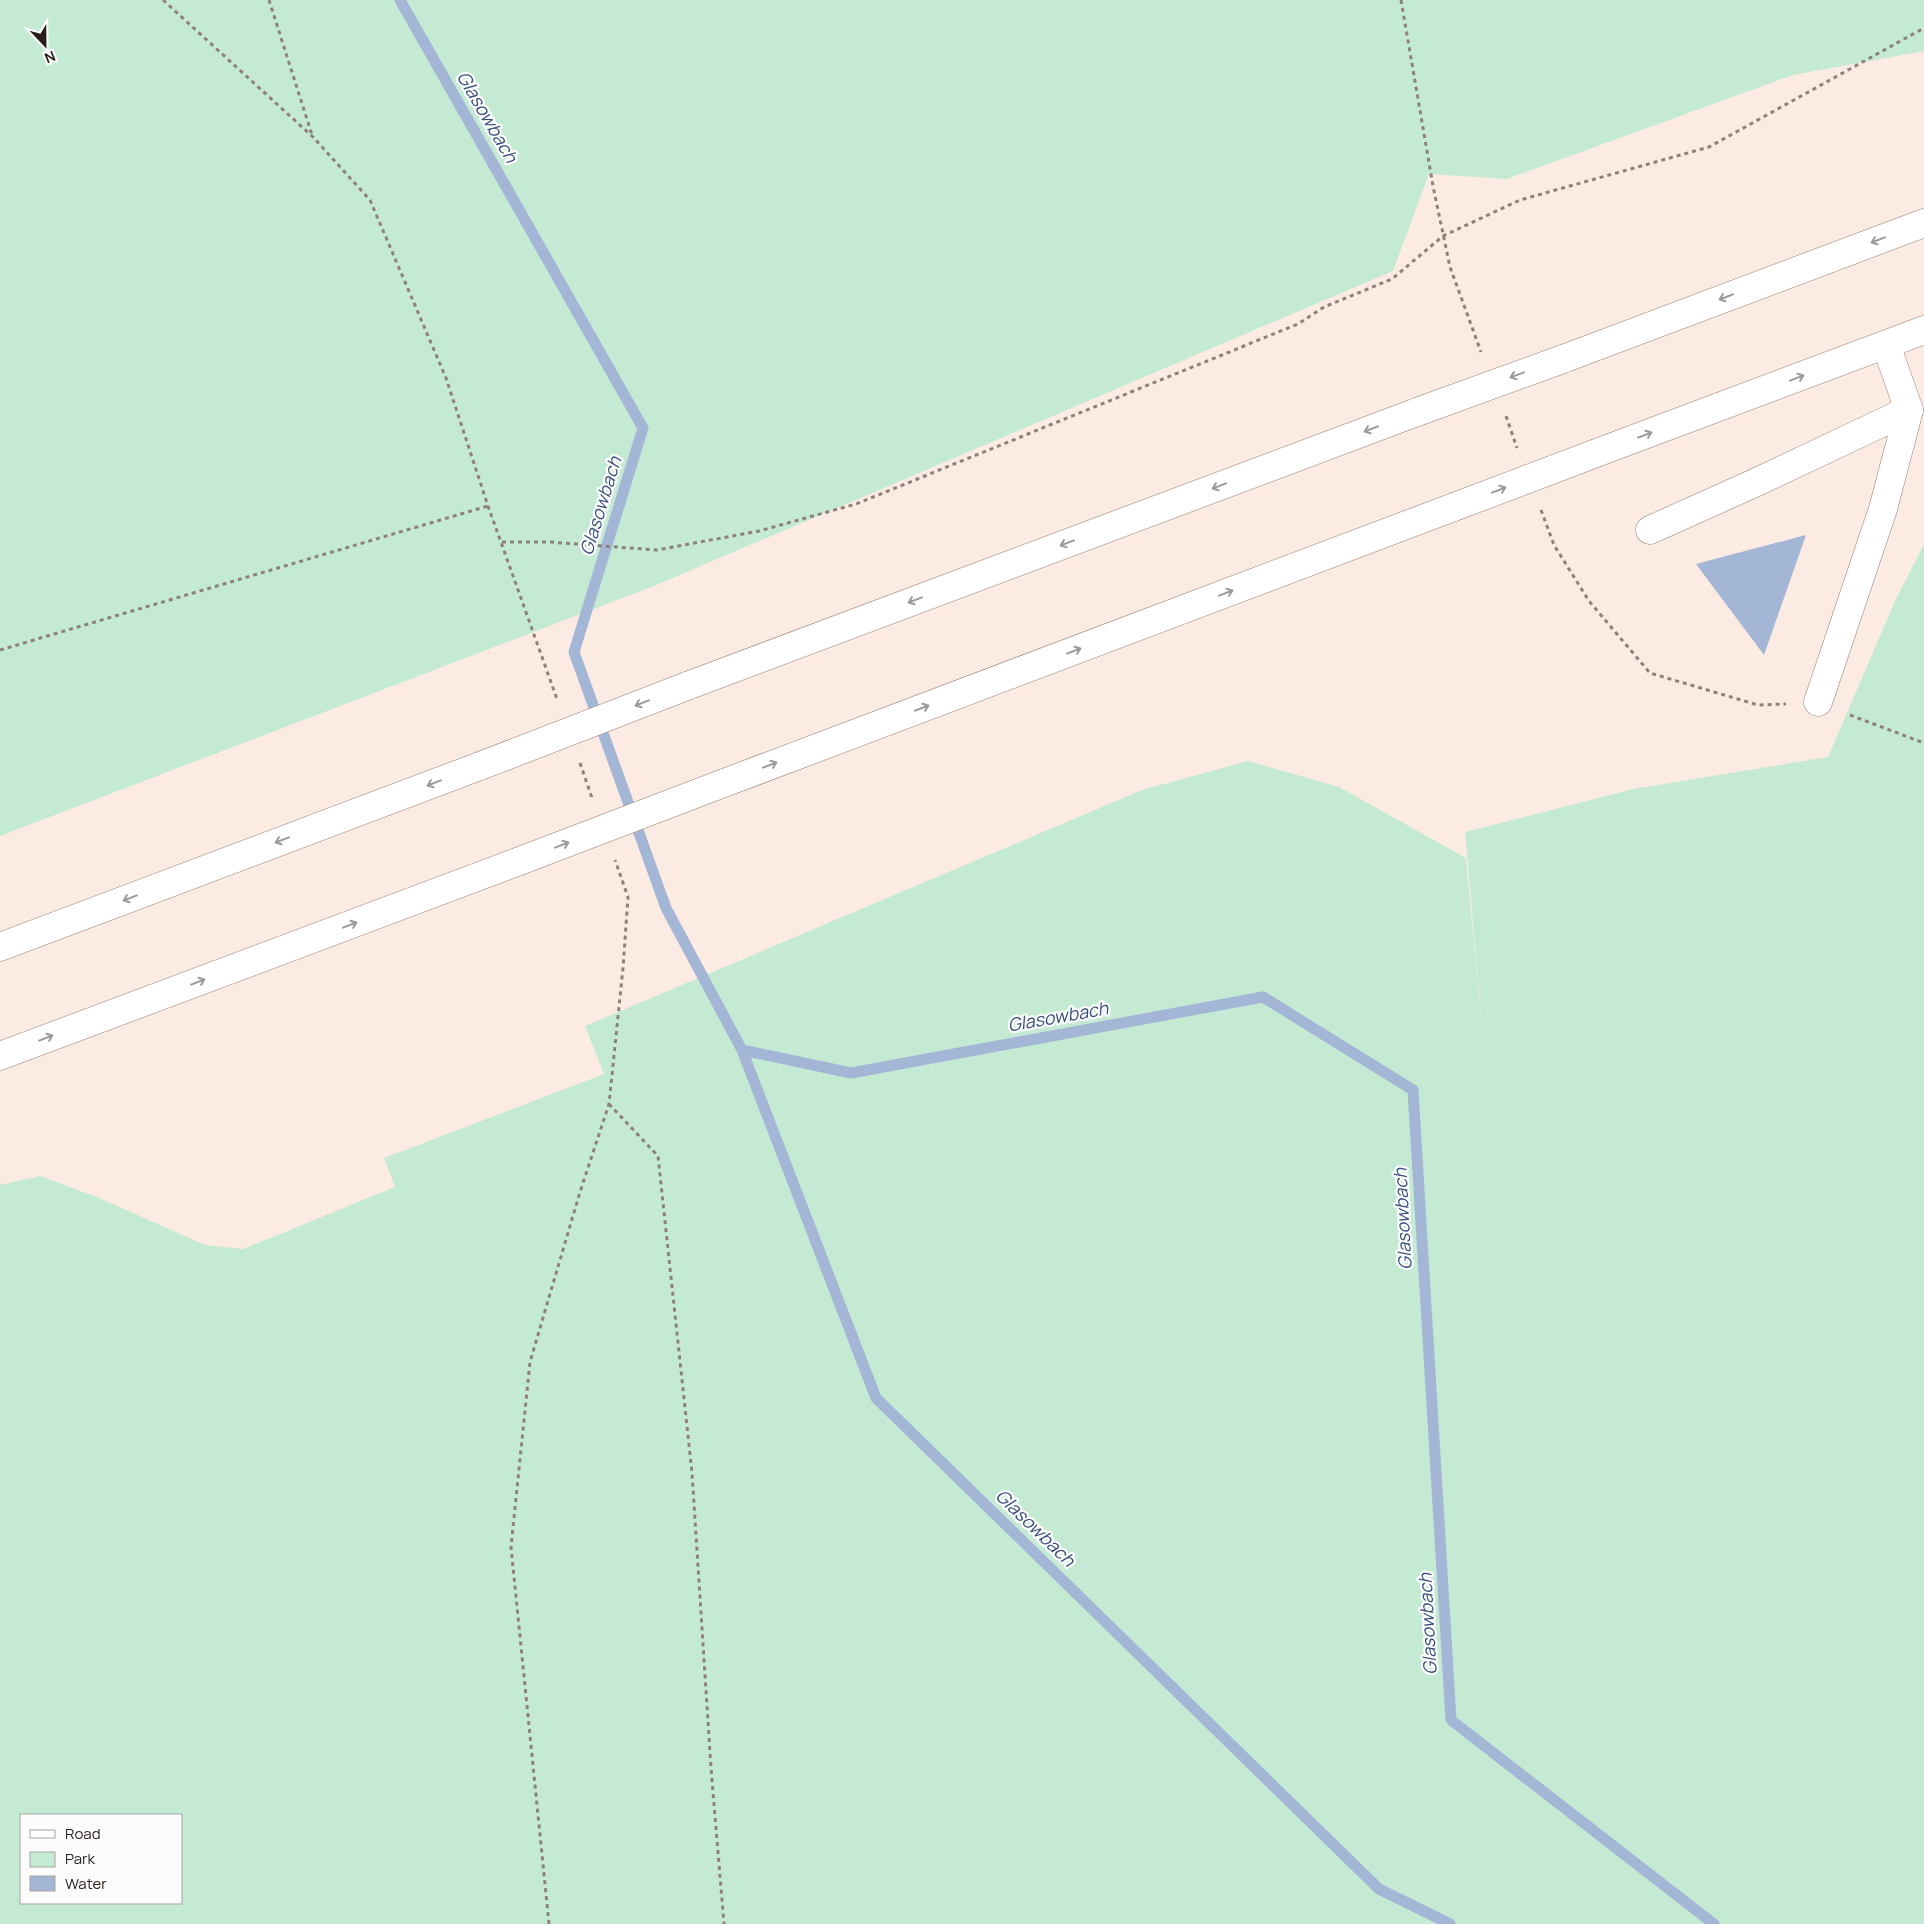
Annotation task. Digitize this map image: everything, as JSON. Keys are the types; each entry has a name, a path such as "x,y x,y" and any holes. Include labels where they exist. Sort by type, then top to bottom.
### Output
{"main road":[{"path":"0,947 687,686 1924,223"},
{"path":"0,1056 1924,330"},
{"path":"1818,702 1883,508 1909,410 1886,345"},
{"path":"1650,530 1909,410"}],"path":[{"path":"163,0 313,137 370,200 446,378 488,506 502,542 548,542 657,550 759,531 856,504 1298,324 1324,307 1392,279 1443,236 1520,200 1709,147 1924,28"},
{"path":"269,0 313,137"},
{"path":"1401,0 1450,267 1484,360"},
{"path":"1505,415 1519,452"},
{"path":"0,650 488,506"},
{"path":"1540,508 1554,545 1589,601 1650,673 1758,706 1818,702 1924,743"},
{"path":"549,1924 512,1547 530,1362 580,1192 609,1104 623,968"},
{"path":"609,1104 658,1156 692,1473 711,1768 724,1924"}],"green space":[{"path":"0,0 1924,0 1924,51 1793,75 1507,179 1429,174 1393,271 654,586 0,836"},
{"path":"1924,544 1924,1924 0,1924 0,1185 40,1176 97,1197 205,1245 243,1249 395,1187 384,1158 604,1074 585,1026 1142,790 1248,761 1339,787 1466,858 1483,1036 1465,832 1633,789 1828,757 1895,601"}],"water":[{"path":"1806,535 1764,655 1696,564"}],"waterway":[{"name":"Glasowbach","path":"400,0 643,428 574,652 666,908 742,1050 851,1073 1263,997 1413,1090 1451,1720 1714,1924"},
{"name":"Glasowbach","path":"742,1050 876,1398 1379,1889 1450,1924"}]}
